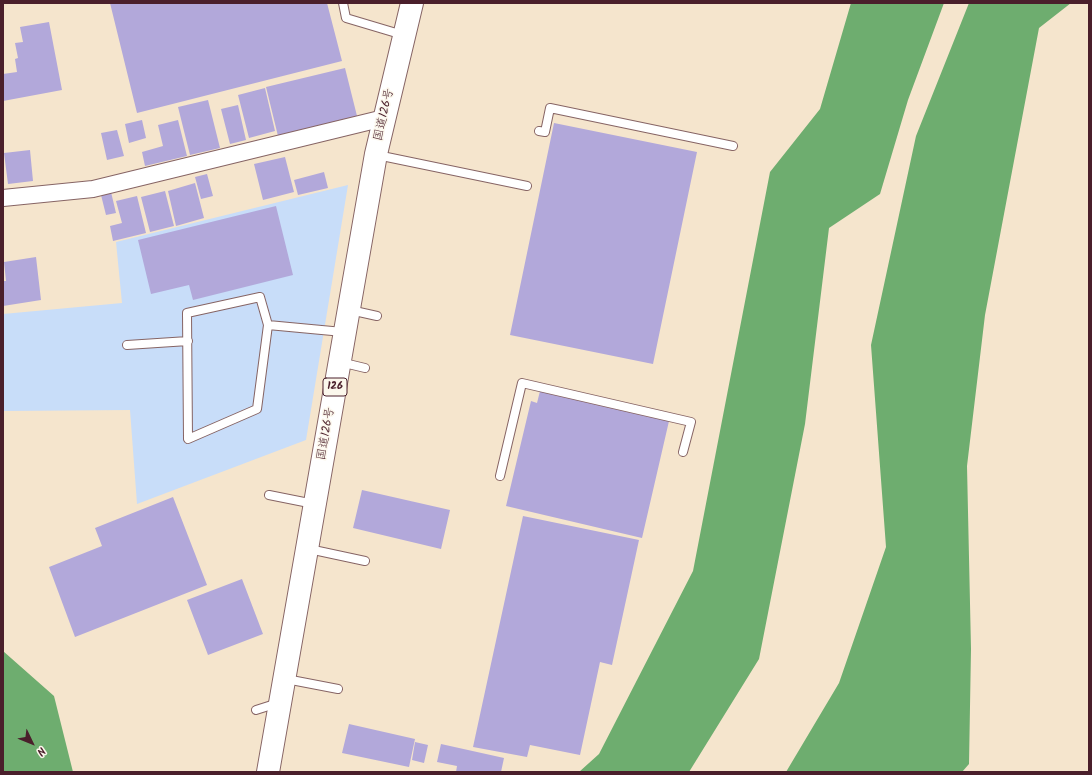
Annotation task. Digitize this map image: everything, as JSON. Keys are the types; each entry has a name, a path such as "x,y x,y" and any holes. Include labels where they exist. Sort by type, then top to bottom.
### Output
{"highway":[{"name":"国道126号","path":"268,772 376,154 412,3"}],"street":[{"path":"3,198 93,189 384,118"}],"lane":[{"path":"342,3 346,18 404,36"},
{"path":"539,131 545,132 550,108 733,146"},
{"path":"376,154 527,186"},
{"path":"260,297 268,325 257,409 188,439 188,313 260,297"},
{"path":"348,310 377,316"},
{"path":"268,325 344,332"},
{"path":"127,345 188,341"},
{"path":"340,362 365,368"},
{"path":"500,476 522,383 691,422 683,452"},
{"path":"269,495 315,504"},
{"path":"307,549 365,560"},
{"path":"284,678 338,689"},
{"path":"256,710 280,702"}],"shaded area":[{"path":"348,185 306,440 137,504 130,410 3,411 3,314 122,303 116,242"}],"green space":[{"path":"851,3 944,3 908,100 880,194 829,228 805,424 759,659 689,772 579,772 599,754 693,571 770,172 820,109"},
{"path":"969,3 1071,3 1039,28 985,315 967,466 971,649 969,764 962,772 786,772 839,683 886,547 871,345 916,136"},
{"path":"3,651 54,696 73,772 3,772"}],"building":[{"path":"110,3 327,3 342,61 137,113"},
{"path":"49,22 62,90 3,101 3,74 17,72 15,59 18,58 15,43 23,42 20,27"},
{"path":"345,68 357,116 278,136 266,87"},
{"path":"265,88 275,131 249,138 238,95"},
{"path":"208,100 220,148 190,155 178,107"},
{"path":"238,105 246,140 230,144 221,109"},
{"path":"142,120 146,138 129,143 125,124"},
{"path":"178,120 187,156 145,166 142,152 163,146 158,125"},
{"path":"554,123 697,152 653,364 510,335"},
{"path":"117,130 124,156 107,160 101,133"},
{"path":"30,150 33,181 8,184 4,153"},
{"path":"285,157 294,192 263,200 254,164"},
{"path":"324,172 328,188 298,195 294,180"},
{"path":"207,174 213,196 201,199 195,177"},
{"path":"195,183 204,218 176,226 168,191"},
{"path":"165,191 174,226 150,232 141,197"},
{"path":"111,192 116,213 106,215 101,195"},
{"path":"137,196 146,233 113,241 110,226 122,223 116,201"},
{"path":"276,206 293,275 193,300 189,285 151,294 138,240"},
{"path":"36,257 41,300 3,306 3,281 6,281 4,262"},
{"path":"540,391 669,421 642,538 506,506 531,401 537,403"},
{"path":"362,490 450,510 441,549 353,528"},
{"path":"173,497 207,585 75,637 49,567 102,546 95,528"},
{"path":"523,516 639,540 612,665 600,662 580,755 530,745 527,757 473,747"},
{"path":"242,579 263,634 208,655 187,600"},
{"path":"349,724 415,739 409,767 342,753"},
{"path":"415,742 428,745 424,763 412,760"},
{"path":"441,744 504,758 501,772 456,772 457,766 437,762"}]}
